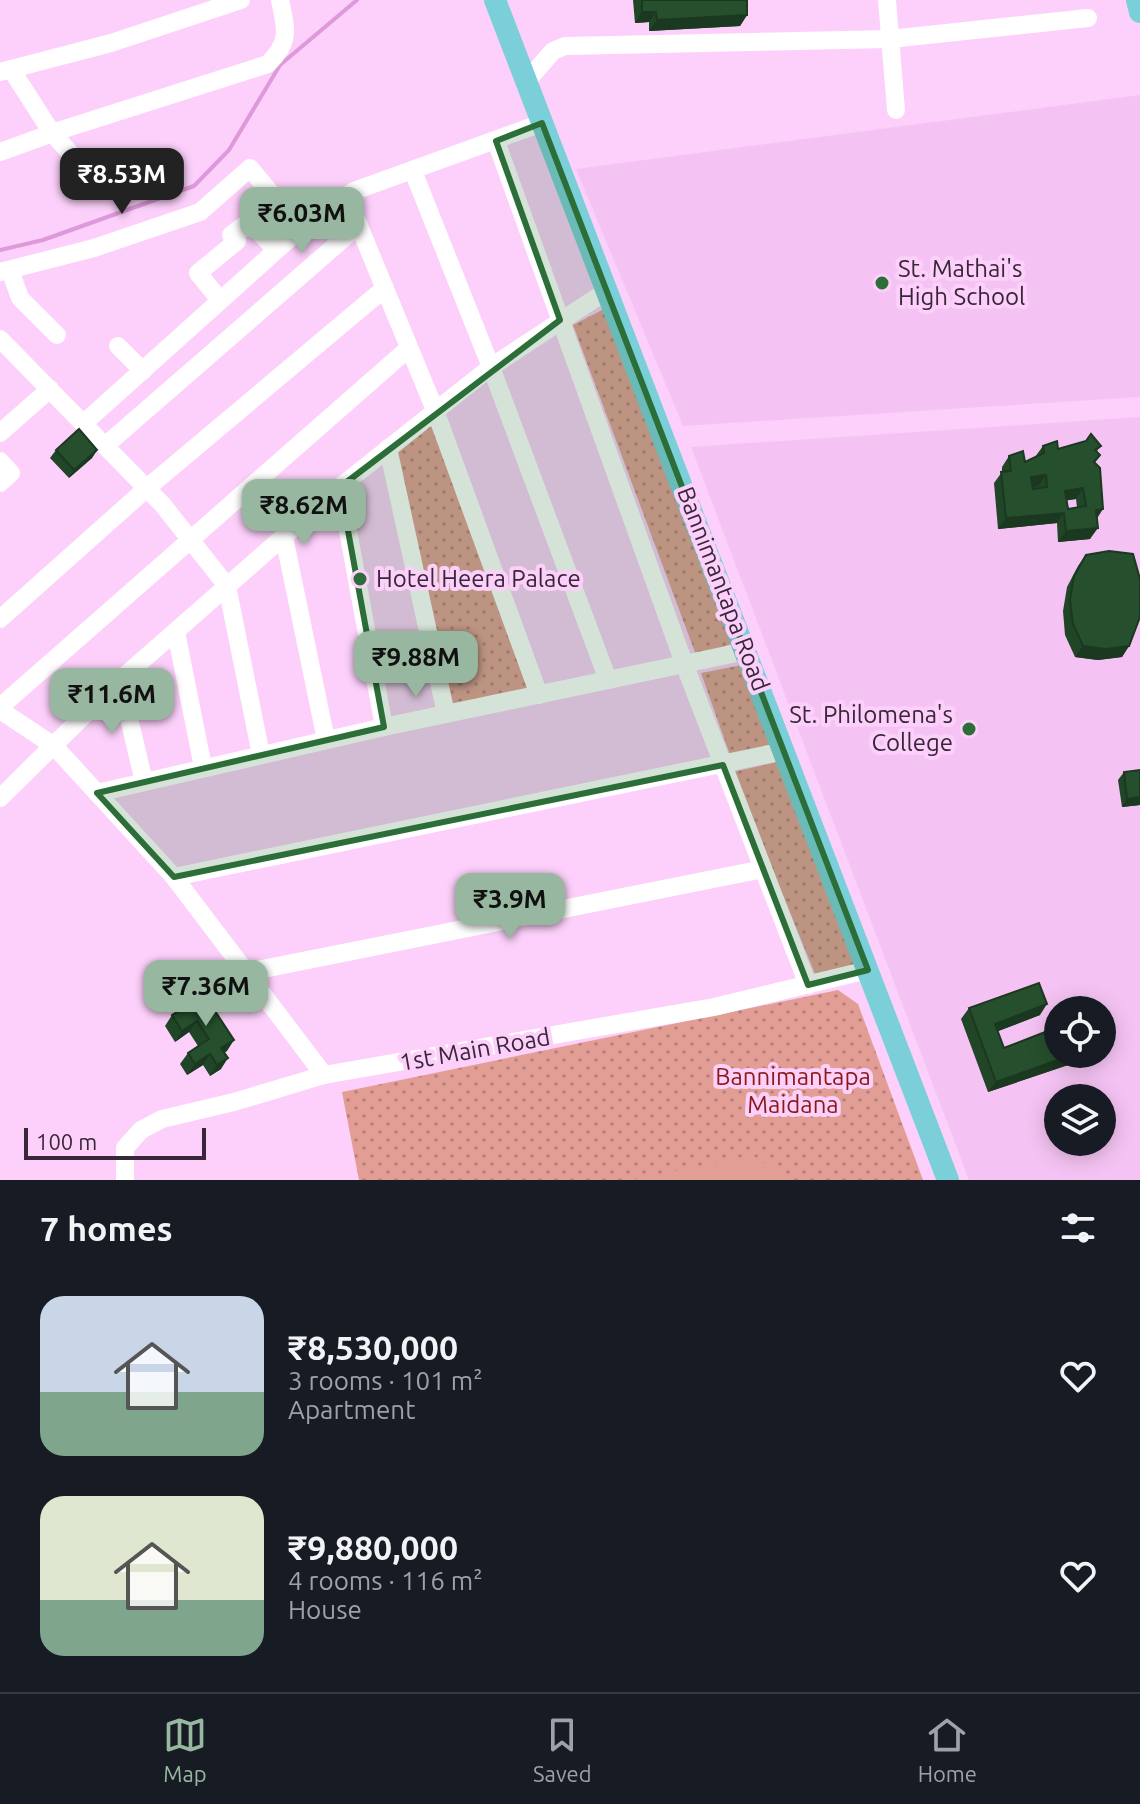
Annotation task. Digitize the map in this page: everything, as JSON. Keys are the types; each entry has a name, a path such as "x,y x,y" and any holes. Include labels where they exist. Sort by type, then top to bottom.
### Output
{"main road":[{"name":"Bannimantapa Road","path":"495,0 948,1180"},
{"path":"1137,0 1140,12"}],"street":[{"path":"102,188 52,133 5,70 111,43 241,0"},
{"path":"0,152 268,64 282,50 286,33 280,0"},
{"path":"887,0 896,110"},
{"path":"526,82 553,51 565,46 890,39 1088,18"},
{"path":"84,423 276,250 354,191 542,123"},
{"path":"496,141 685,666 808,985"},
{"path":"57,335 20,298 5,271 94,248 200,212 250,168 301,230"},
{"path":"413,171 491,367 608,680"},
{"path":"347,197 435,410 539,695"},
{"path":"220,300 198,273 237,241 231,235 243,226 252,225 276,250"},
{"path":"106,445 359,225"},
{"path":"0,619 147,488 385,288"},
{"path":"0,798 120,680 340,487 491,367 605,292"},
{"path":"0,339 147,488 227,586 261,755"},
{"path":"118,346 143,371"},
{"path":"324,1075 174,877 54,746 0,709 409,348"},
{"path":"0,433 50,389"},
{"path":"388,448 446,714"},
{"path":"0,461 11,473 0,483"},
{"path":"340,487 384,727"},
{"path":"284,537 326,740"},
{"path":"176,632 203,767"},
{"path":"97,793 384,727 746,651"},
{"path":"120,680 144,782"},
{"path":"174,877 784,751"},
{"path":"248,972 763,869"},
{"name":"1st Main Road","path":"125,1180 125,1148 141,1130 162,1119 234,1102 324,1075 714,1007 868,970"}],"highlighted area":[{"path":"542,123 868,970 808,985 723,765 174,877 97,793 384,727 340,487 560,320 496,141"}],"shaded area":[{"name":"St. Mathai's High School","path":"1140,95 1140,397 683,426 576,169"},
{"name":"St. Philomena's College","path":"1140,417 1140,1180 969,1180 691,447"}],"green space":[{"path":"606,308 735,643 696,655 573,325"},
{"path":"431,425 529,691 451,706 397,453"},
{"path":"742,665 774,744 730,755 701,673"},
{"path":"777,762 856,964 815,974 733,772"},
{"name":"Bannimantapa Maidana","path":"838,990 858,1004 923,1180 359,1180 342,1092"},
{"path":"752,1155 792,1180 631,1180"}],"building":[{"path":"642,0 747,0 747,15 657,20 656,12 642,12"},
{"path":"79,429 97,450 74,470 56,450"},
{"path":"1091,434 1101,446 1095,450 1100,455 1094,462 1100,468 1103,509 1096,510 1098,528 1066,531 1064,513 1006,518 1001,472 1011,471 1009,456 1023,451 1025,462 1044,453 1043,446 1057,441 1058,449 1086,441","holes":["1046,475 1047,487 1033,489 1031,477","1083,488 1086,506 1068,509 1065,491"]},
{"path":"1109,551 1133,554 1140,579 1140,617 1129,646 1106,649 1083,646 1073,624 1070,600 1074,576 1086,555"},
{"path":"1140,770 1140,797 1127,799 1124,772"},
{"path":"1039,983 1044,1005 995,1024 1004,1048 1044,1032 1044,1065 996,1082 969,1008"},
{"path":"206,994 211,1001 217,998 222,1006 215,1011 234,1040 221,1048 228,1058 217,1065 210,1054 195,1064 188,1053 209,1039 197,1021 182,1031 172,1015"}],"waterway":[{"path":"0,250 43,240 194,186 229,150 280,65 357,0"}],"place":[{"name":"St. Mathai's High School","path":"882,283"},
{"name":"Hotel Heera Palace","path":"360,579"},
{"name":"St. Philomena's College","path":"969,729"}]}
